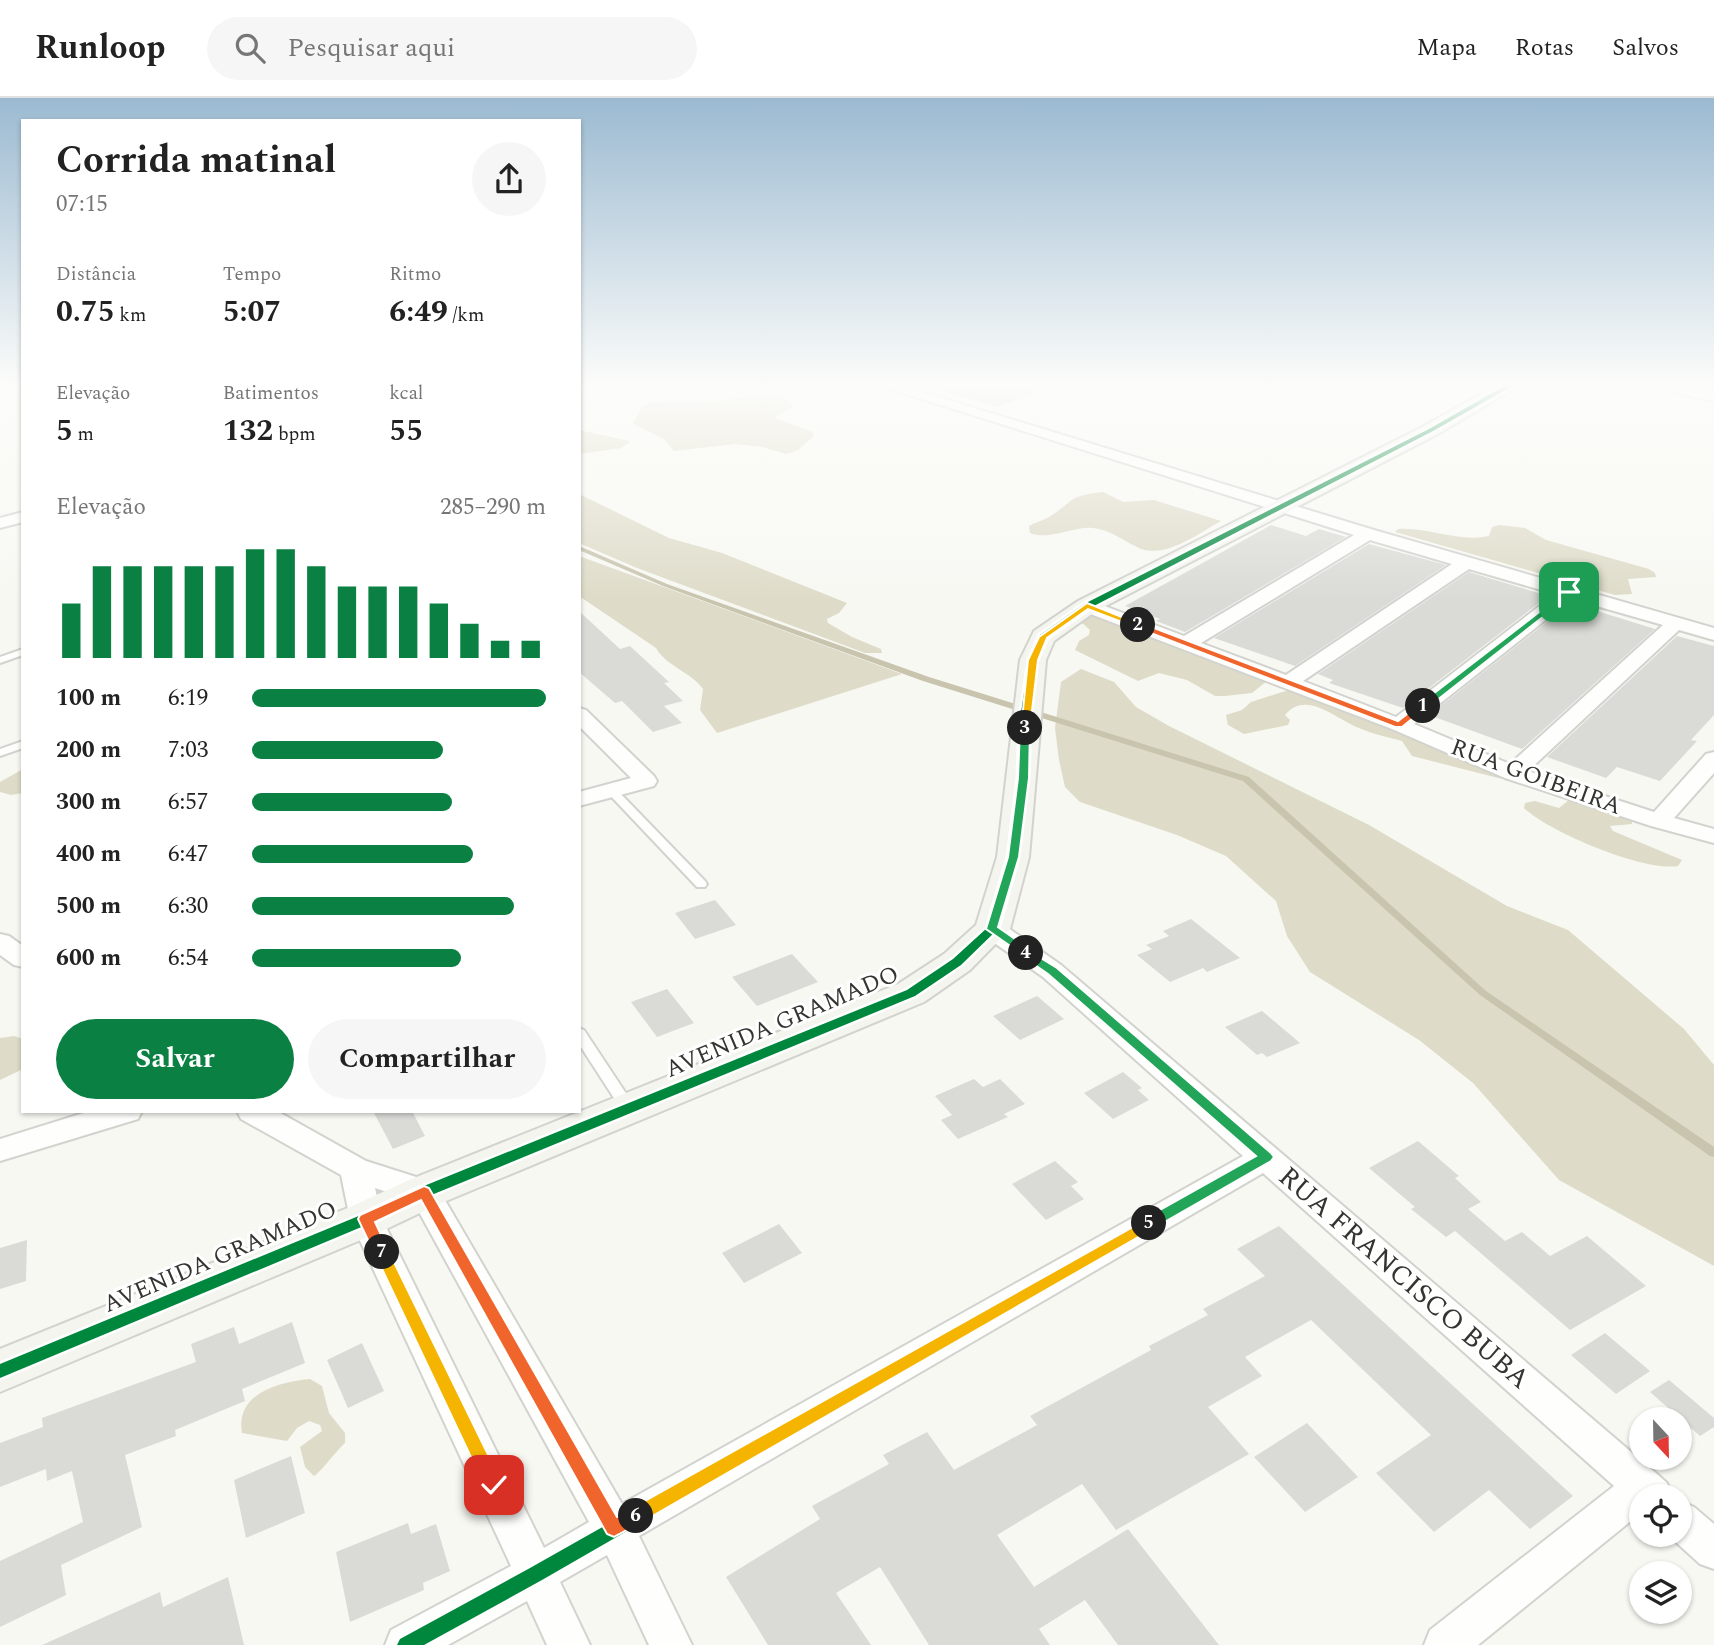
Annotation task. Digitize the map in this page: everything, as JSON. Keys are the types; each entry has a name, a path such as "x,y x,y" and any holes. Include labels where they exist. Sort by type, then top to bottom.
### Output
{"street":[{"path":"1119,456 1368,534 1714,634"},
{"path":"992,929 1013,857 1033,660 1043,637 1087,606 1377,456"},
{"path":"0,523 21,518"},
{"path":"1187,643 1368,534"},
{"path":"1287,683 1467,562"},
{"path":"1399,725 1569,592"},
{"name":"RUA GOIBEIRA","path":"1087,606 1399,725 1513,772 1659,821 1714,836"},
{"path":"1513,772 1676,623"},
{"path":"581,716 646,781 581,798"},
{"path":"1659,821 1714,759"},
{"name":"AVENIDA GRAMADO","path":"0,1371 366,1219 424,1192 911,993 957,962 992,929"},
{"name":"RUA FRANCISCO BUBA","path":"992,929 1052,971 1639,1484"},
{"path":"0,1150 120,1113"},
{"path":"256,1113 355,1170 424,1192 614,1528 671,1645"},
{"path":"406,1645 536,1574 1266,1157"},
{"path":"355,1170 366,1219 569,1645"},
{"path":"1445,1645 1629,1506"},
{"path":"1692,1531 1714,1550"}],"lane":[{"path":"0,660 21,653"},
{"path":"0,753 21,745"},
{"path":"611,790 701,884"},
{"path":"581,1036 628,1109"}],"shaded area":[{"path":"1103,492 1123,502 1154,500 1221,521 1180,544 1158,551 1137,547 1111,533 1093,528 1045,535 1030,533 1029,526 1049,517 1073,500 1083,495"},
{"path":"581,495 669,538 722,553 847,603 839,613 827,619 828,623 881,649 882,653 865,653 637,568 581,544"},
{"path":"1499,525 1525,528 1546,540 1649,569 1656,577 1628,579 1632,594 1615,595 1395,532 1398,529 1410,529 1478,538 1489,536 1492,527"},
{"path":"581,557 902,674 717,733 700,710 703,689 666,660 656,648 581,597"},
{"path":"1095,615 1267,681 1252,693 1215,696 1187,680 1159,673 1138,681 1075,650 1079,641 1089,635 1090,630 1081,622"},
{"path":"1081,669 1114,682 1136,707 1169,726 1369,825 1507,906 1568,930 1684,1029 1714,1065 1714,1266 1559,1180 1473,1083 1419,1040 1310,972 1287,936 1276,901 1226,856 1177,835 1080,802 1065,787 1055,728 1061,682"},
{"path":"1295,688 1523,780 1514,782 1412,756 1402,741 1364,730 1312,705 1293,708 1285,715 1290,720 1288,725 1244,734 1228,725 1226,715 1242,710 1251,702"},
{"path":"21,770 21,793 11,795 0,792 0,782"},
{"path":"1579,799 1632,818 1632,824 1610,826 1613,831 1682,860 1678,866 1663,866 1621,857 1554,828 1524,808 1525,803 1535,801 1559,808 1569,800"},
{"path":"14,1036 21,1038 21,1070 0,1080 0,1038"},
{"path":"310,1379 322,1386 329,1413 345,1433 345,1443 314,1476 305,1467 300,1447 322,1431 320,1425 309,1421 297,1428 287,1441 242,1433 245,1409 261,1392 285,1383"}],"building":[{"path":"1271,525 1306,536 1319,529 1346,537 1185,632 1125,606"},
{"path":"1369,544 1446,565 1295,666 1214,638"},
{"path":"1469,572 1548,596 1403,708 1329,683 1333,680 1318,674"},
{"path":"1571,603 1655,629 1522,749 1429,715"},
{"path":"581,613 620,649 630,646 669,682 664,683 683,701 664,706 682,723 653,732 622,701 615,703 581,674"},
{"path":"1677,636 1714,646 1714,715 1691,740 1697,741 1660,781 1617,767 1606,778 1547,757"},
{"path":"715,900 736,925 695,939 675,913"},
{"path":"1191,919 1240,958 1207,972 1203,968 1170,982 1137,955 1152,949 1146,945 1169,936 1163,931"},
{"path":"792,954 818,982 757,1006 732,977"},
{"path":"667,989 694,1023 657,1037 631,1002"},
{"path":"1037,996 1064,1019 1020,1040 993,1016"},
{"path":"1262,1011 1300,1043 1267,1057 1262,1053 1257,1055 1225,1027"},
{"path":"1123,1072 1142,1088 1138,1090 1149,1100 1113,1119 1084,1093"},
{"path":"974,1079 983,1087 1000,1079 1025,1104 1004,1114 1008,1117 958,1139 941,1120 952,1115 935,1096"},
{"path":"374,1113 413,1113 425,1136 393,1149"},
{"path":"1418,1141 1459,1176 1455,1178 1481,1202 1468,1209 1505,1241 1522,1232 1550,1256 1587,1236 1646,1286 1570,1330 1455,1231 1446,1237 1411,1209 1415,1207 1369,1168"},
{"path":"1055,1161 1078,1182 1071,1186 1084,1199 1046,1220 1012,1184"},
{"path":"779,1224 802,1253 744,1283 722,1253"},
{"path":"1279,1226 1573,1496 1530,1529 1489,1490 1434,1532 1376,1473 1431,1435 1311,1320 1245,1357 1262,1376 1208,1407 1249,1454 1116,1530 1082,1484 997,1535 1034,1587 1128,1529 1219,1645 1118,1645 1085,1600 1039,1629 1050,1645 929,1645 880,1567 836,1593 871,1645 768,1645 726,1577 820,1519 812,1506 889,1464 883,1455 927,1432 954,1470 1037,1425 1030,1416 1151,1350 1149,1346 1208,1315 1203,1309 1265,1276 1237,1249"},
{"path":"27,1240 26,1281 0,1289 0,1248"},
{"path":"292,1322 305,1363 242,1389 245,1401 175,1430 176,1436 125,1455 142,1527 61,1565 66,1595 0,1627 0,1561 83,1522 72,1471 47,1481 46,1469 0,1487 0,1443 43,1427 42,1418 196,1362 191,1344 234,1327 239,1344"},
{"path":"1605,1333 1650,1371 1616,1394 1571,1355"},
{"path":"362,1343 384,1391 348,1408 327,1360"},
{"path":"1669,1380 1714,1418 1714,1427 1700,1436 1692,1429 1692,1407 1667,1407 1650,1392"},
{"path":"1307,1423 1358,1477 1305,1512 1254,1457"},
{"path":"291,1456 305,1513 246,1538 234,1480"},
{"path":"408,1523 411,1534 436,1524 450,1571 423,1583 424,1590 350,1622 336,1552"},
{"path":"228,1577 244,1645 42,1645 160,1592 163,1607"}],"waterway":[{"path":"581,549 665,585 926,679 1246,779 1483,993 1714,1153"}],"cycle path":[{"path":"0,1371 366,1219 424,1192 911,993 957,962 992,929 1013,857 1033,660 1043,637 1087,606 1380,456"},
{"path":"406,1645 536,1574 1266,1157"}],"route":[{"path":"494,1485 366,1219 424,1192 614,1528 1266,1157 1052,971 992,929 1013,857 1033,660 1043,637 1063,620 1087,606 1399,725 1569,592"}]}
